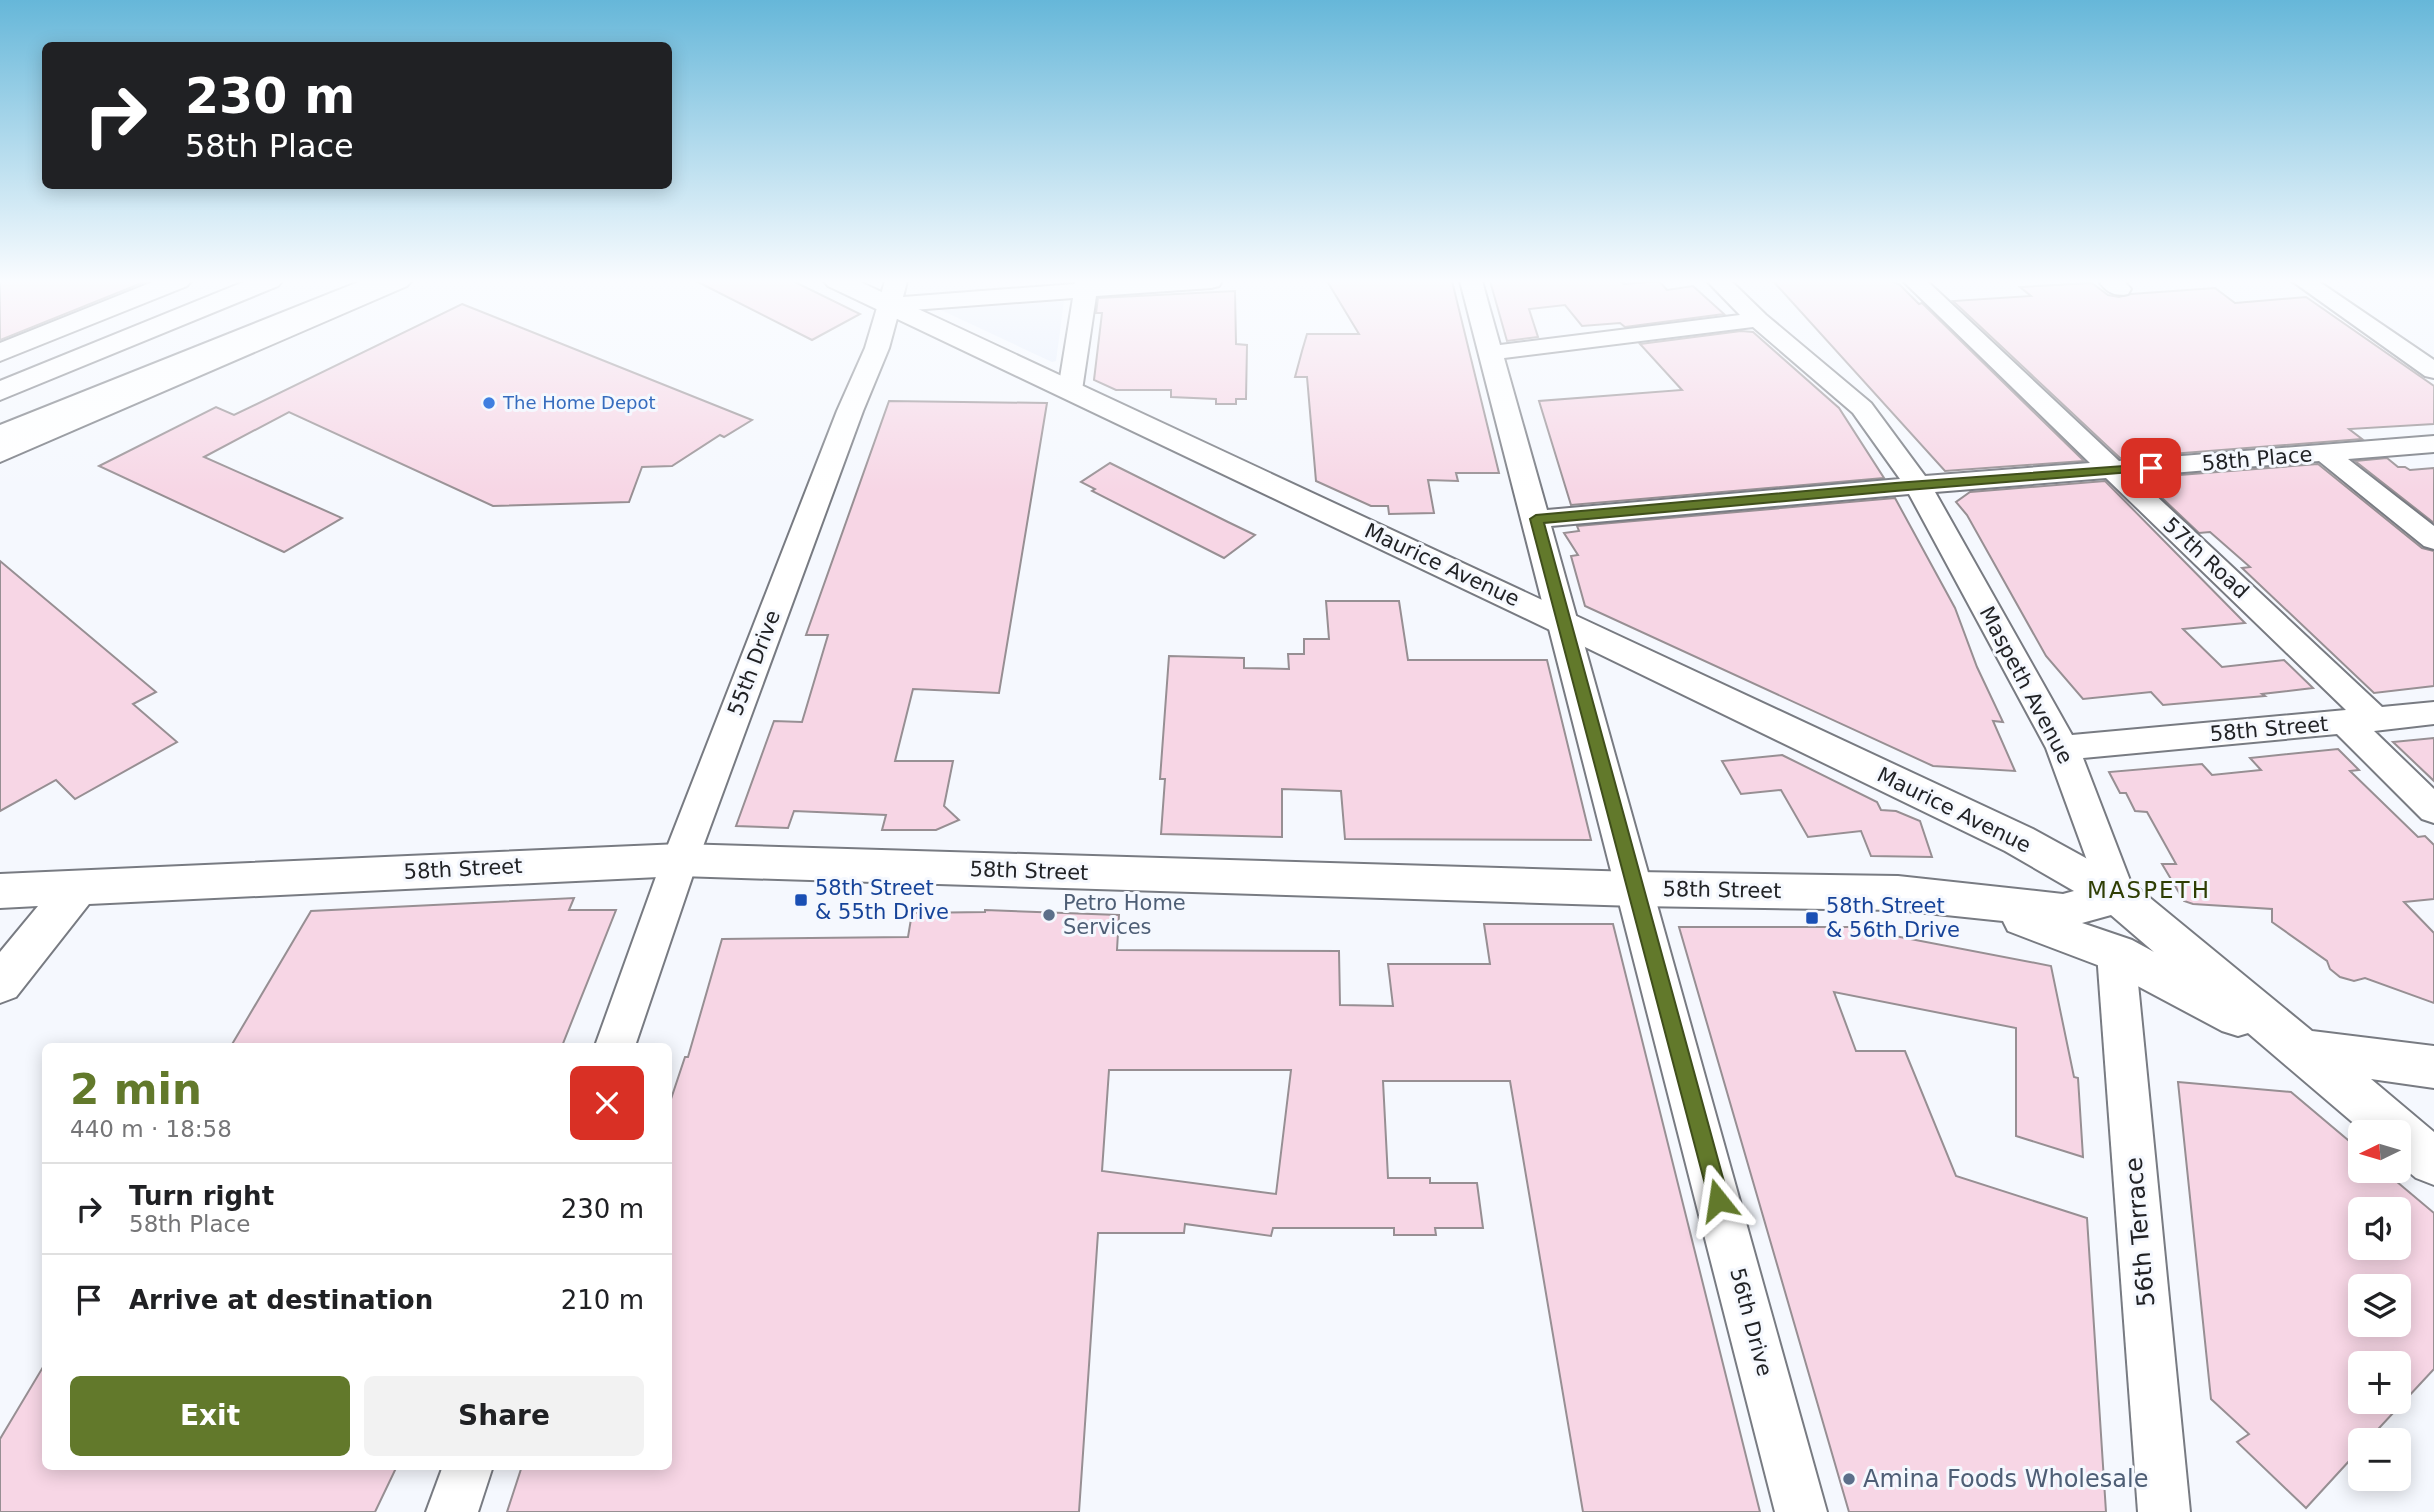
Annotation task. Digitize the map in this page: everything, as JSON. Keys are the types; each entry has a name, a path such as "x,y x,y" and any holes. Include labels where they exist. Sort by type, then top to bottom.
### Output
{"main road":[{"path":"0,375 51,352"},
{"path":"0,383 71,352"},
{"path":"0,391 96,352"},
{"path":"0,411 142,352"},
{"path":"0,419 180,352"},
{"path":"0,435 208,352"},
{"path":"0,453 235,352"},
{"name":"Maurice Avenue","path":"1000,352 1070,390 2020,840 2118,896"},
{"name":"58th Street","path":"0,891 680,860 1636,889 1898,893 2063,911 2118,896"},
{"path":"0,984 77,888"},
{"name":"Maspeth Avenue","path":"2118,896 2385,1120"},
{"name":"58th Street","path":"1975,902 2116,953 2304,1051"},
{"path":"2304,1051 2434,1067"},
{"name":"Maspeth Avenue","path":"2412,1143 2434,1162"}],"street":[{"name":"55th Drive","path":"616,1043 680,860 850,411 875,352"},
{"path":"1070,390 1076,352"},
{"path":"1491,353 1503,352"},
{"name":"Maspeth Avenue","path":"1795,352 1862,408 1918,485 2063,748 2118,896"},
{"name":"57th Road","path":"1988,352 2114,471 2360,721 2434,810"},
{"path":"2406,352 2434,371"},
{"name":"56th Drive","path":"1491,353 1801,1512"},
{"name":"58th Place","path":"1536,519 2434,444"},
{"path":"2325,453 2434,540"},
{"name":"58th Street","path":"2063,748 2434,713"},
{"name":"56th Terrace","path":"2116,953 2164,1512"},
{"path":"452,1512 467,1470"}],"shaded area":[{"path":"1030,352 1057,352 1056,361 1052,362"}],"building":[{"name":"The Home Depot","path":"364,352 581,352 752,420 724,437 720,435 672,466 642,467 629,502 493,506 289,412 204,457 342,518 284,552 99,466 216,407 234,415"},
{"path":"1097,352 1247,352 1246,399 1236,399 1236,404 1216,404 1216,399 1171,397 1171,390 1116,390 1094,380"},
{"path":"1302,352 1469,352 1499,473 1456,473 1458,481 1428,480 1434,513 1389,514 1388,506 1371,506 1316,481 1307,377 1295,377"},
{"path":"1647,352 1775,352 1839,408 1884,478 1571,505 1539,401 1682,390"},
{"path":"1837,352 1972,352 2084,461 1945,471"},
{"path":"2007,352 2384,352 2434,386 2434,424 2349,429 2362,439 2120,458"},
{"path":"889,401 1047,403 999,693 913,689 895,761 953,761 944,806 959,820 936,830 882,830 886,815 794,811 788,828 736,826 774,721 802,722 828,635 806,635"},
{"path":"2387,458 2398,467 2410,470 2434,468 2434,523 2355,461"},
{"path":"1110,463 1255,535 1224,558 1092,491 1095,489 1081,482"},
{"path":"2318,464 2422,548 2434,551 2434,686 2374,693 2242,568 2250,567 2210,532 2199,533 2141,478"},
{"path":"2105,481 2245,623 2183,629 2222,667 2284,660 2313,688 2262,694 2265,696 2163,705 2151,692 2083,699 2046,656 1967,515 1956,502 1970,492"},
{"path":"1895,498 1955,608 1977,667 2003,722 1993,721 2015,771 1933,766 1585,606 1571,556 1578,555 1564,533 1579,531 1577,526"},
{"path":"0,561 156,692 133,704 177,742 75,799 56,780 0,811"},
{"path":"1326,601 1399,601 1408,660 1547,660 1591,840 1345,839 1341,791 1282,789 1282,837 1161,834 1165,779 1160,779 1169,656 1244,658 1244,668 1289,669 1288,654 1304,654 1304,639 1329,639"},
{"path":"2434,738 2434,781 2393,742"},
{"path":"2338,749 2359,770 2350,771 2418,837 2425,836 2434,845 2434,899 2404,902 2434,933 2434,1003 2365,978 2354,981 2340,977 2330,969 2327,961 2272,922 2272,909 2193,904 2184,901 2162,864 2176,864 2147,812 2135,811 2126,793 2120,793 2109,772 2202,764 2212,775 2261,770 2250,758"},
{"path":"1782,755 1877,802 1881,810 1896,811 1920,821 1932,857 1871,856 1861,831 1808,837 1781,790 1741,794 1722,761"},
{"path":"574,898 569,910 616,910 563,1043 233,1043 311,911"},
{"path":"985,910 1119,915 1117,950 1339,951 1340,1005 1393,1006 1388,964 1490,964 1484,924 1613,924 1760,1512 1583,1512 1510,1081 1383,1081 1388,1178 1430,1178 1430,1183 1477,1183 1483,1228 1435,1228 1436,1235 1394,1235 1394,1228 1273,1228 1271,1236 1185,1224 1184,1233 1098,1233 1079,1512 507,1512 521,1470 672,1470 672,1096 685,1057 688,1057 722,939 908,937 912,913","holes":["1109,1070 1291,1070 1276,1194 1102,1171"]},
{"path":"1679,927 1848,927 2051,966 2074,1077 2078,1078 2083,1157 2016,1136 2016,1028 1834,992 1856,1051 1905,1051 1956,1176 2087,1218 2106,1512 1849,1512"},
{"path":"2178,1082 2291,1092 2348,1140 2348,1183 2398,1183 2434,1213 2434,1369 2411,1394 2411,1351 2348,1351 2348,1414 2392,1414 2379,1428 2348,1428 2348,1462 2306,1508 2237,1442 2249,1434 2211,1399"},
{"path":"42,1369 42,1470 395,1470 375,1512 0,1512 0,1439"}],"place":[{"name":"The Home Depot","path":"489,403"},
{"name":"58th Street & 55th Drive","path":"801,900"},
{"name":"Petro Home Services","path":"1049,915"},
{"name":"58th Street & 56th Drive","path":"1812,918"},
{"name":"Amina Foods Wholesale","path":"1849,1479"}],"district":[{"name":"MASPETH","path":"2149,890"}],"route":[{"path":"1718,1200 1536,519 1895,487 2151,468"}]}
